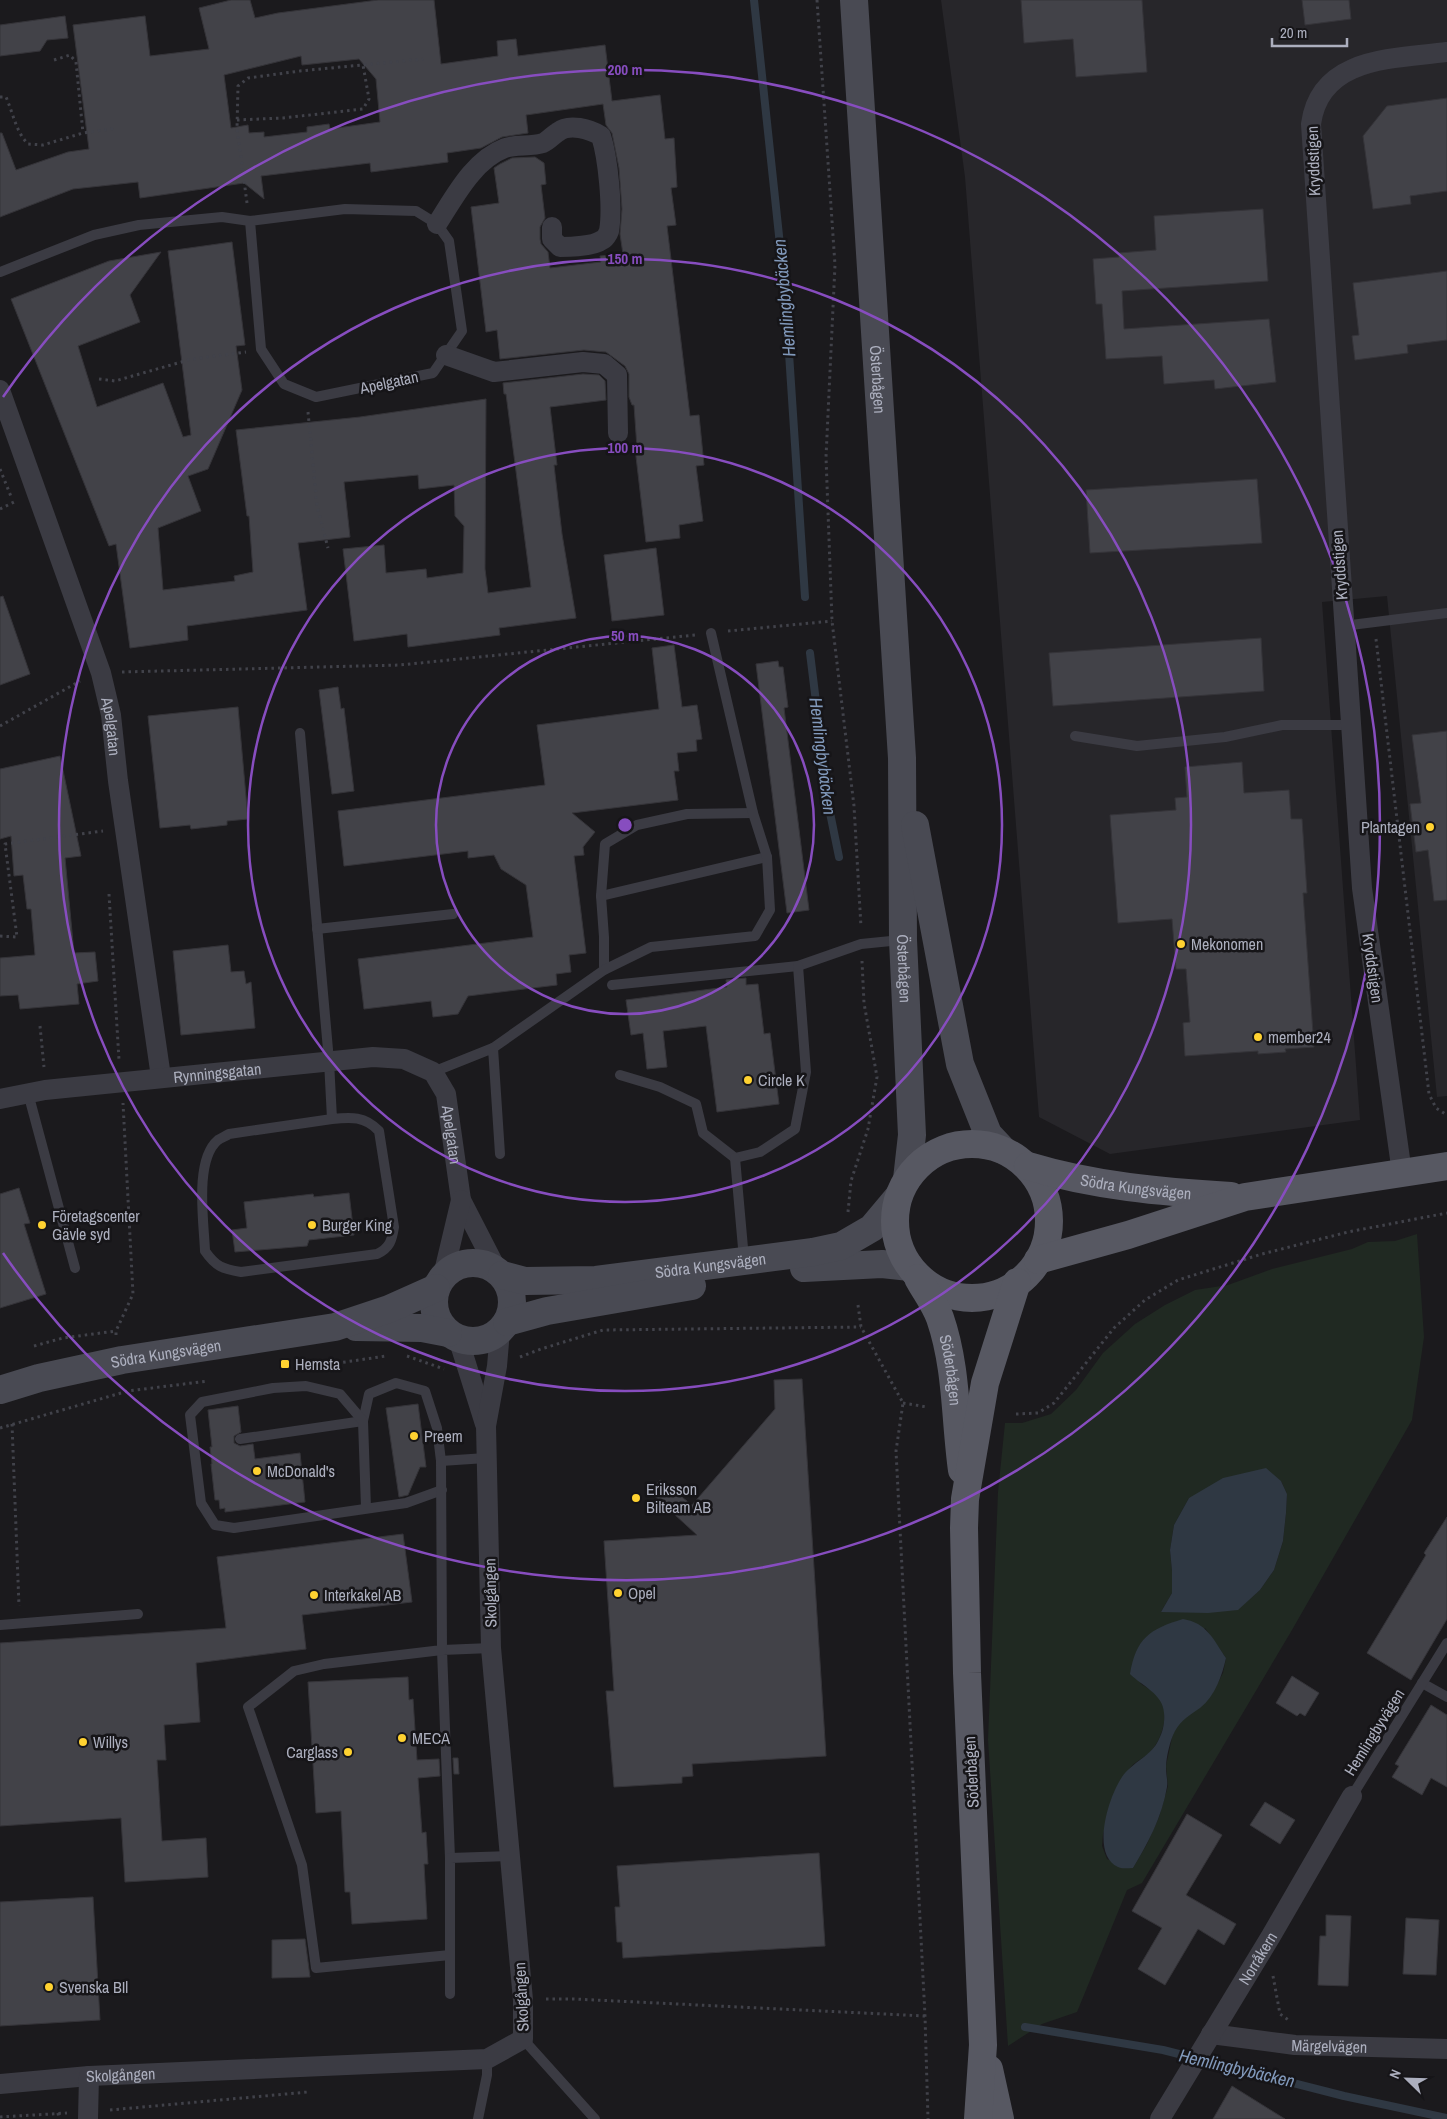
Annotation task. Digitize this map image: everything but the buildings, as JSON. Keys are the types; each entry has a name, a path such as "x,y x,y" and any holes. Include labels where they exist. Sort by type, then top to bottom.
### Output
{"main road":[{"name":"Österbågen","path":"854,0 902,758 903,940 912,1135 902,1188"},
{"name":"Österbågen","path":"902,758 960,1064 988,1134 1003,1150"},
{"path":"969,1143 1003,1150 1028,1166 1041,1182 1049,1202 1051,1224 1038,1260 1017,1282 1005,1290 985,1297 962,1298 944,1293 914,1272 900,1252 895,1234 894,1214 902,1188 917,1165 933,1153 949,1146 969,1143"},
{"name":"Södra Kungsvägen","path":"1028,1166 1056,1174 1149,1191 1245,1197"},
{"name":"Södra Kungsvägen","path":"1038,1260 1128,1236 1245,1197 1447,1166"},
{"name":"Södra Kungsvägen","path":"499,1273 524,1281 596,1280 744,1262 841,1246 872,1228 902,1188"},
{"path":"466,1263 480,1263 499,1273 508,1284 513,1301 503,1326 482,1341 472,1341 453,1336 440,1325 434,1312 433,1301 440,1282 453,1268 466,1263"},
{"name":"Södra Kungsvägen","path":"503,1326 547,1311 812,1266 882,1264 914,1272"},
{"name":"Söderbågen","path":"914,1272 940,1317 945,1336 954,1384 959,1449 966,1499"},
{"name":"Södra Kungsvägen","path":"335,1327 389,1309 440,1282"},
{"name":"Söderbågen","path":"978,2119 983,2045 967,1673 964,1528 966,1499 985,1383 1017,1282"},
{"name":"Södra Kungsvägen","path":"0,1390 39,1378 122,1360 335,1327 422,1328 453,1336"},
{"name":"Söderbågen","path":"983,2045 1000,2119"}],"street":[{"name":"Kryddstigen","path":"1402,1173 1362,888 1311,143 1313,110 1317,98 1326,87 1345,72 1361,65 1376,62 1447,52"},
{"path":"437,224 465,183 490,155 506,148 544,143 560,130 571,128 594,131 601,136 606,158 610,204 609,233 601,241 576,247 560,247 552,239 552,227"},
{"path":"446,354 494,372 583,362 604,364 617,375 618,433"},
{"name":"Apelgatan","path":"0,390 101,673 111,715 118,781 161,1077"},
{"name":"Rynningsgatan","path":"0,1099 36,1092 122,1084 161,1077 373,1057 404,1059 433,1072"},
{"name":"Apelgatan","path":"433,1072 446,1094 450,1111 462,1200 499,1273"},
{"name":"Apelgatan","path":"440,1282 462,1200"},
{"name":"Skolgången","path":"0,2084 89,2076 487,2059 523,2040 523,2000 491,1648 486,1426 503,1326"},
{"name":"Skolgången","path":"453,1336 486,1426"},
{"name":"Norråkern","path":"1160,2119 1271,1936 1352,1796"},
{"name":"Märgelvägen","path":"1211,2034 1296,2045 1447,2049"},
{"path":"89,2076 89,2115"}],"lane":[{"name":"Apelgatan","path":"0,272 94,235 139,225 222,217 250,221 346,209 416,211 437,224 449,241 462,331 433,373 316,398 284,384 261,348 250,221"},
{"path":"1343,626 1447,613"},
{"path":"433,1072 493,1048 604,970 651,947 755,936 770,910 767,857 753,812 711,633"},
{"path":"1075,736 1137,746 1225,737 1282,725 1351,725"},
{"path":"300,733 329,1062 332,1119"},
{"path":"604,970 601,896 605,844 637,825 686,814 753,812"},
{"path":"601,896 767,857"},
{"path":"317,929 453,914"},
{"path":"612,985 798,966 861,944 903,940"},
{"path":"735,1158 760,1152 795,1129 806,1072 798,966"},
{"path":"493,1048 500,1154"},
{"path":"620,1075 660,1087 696,1104 703,1133 735,1158 744,1262"},
{"path":"36,1092 76,1268"},
{"path":"362,1118 380,1130 394,1227 392,1242 385,1251 377,1254 241,1272 225,1270 212,1262 205,1251 203,1175 208,1155 218,1141 229,1134 332,1119 362,1118"},
{"path":"366,1508 363,1421 369,1394 396,1382 425,1392 437,1428 441,1461 442,1650 450,1858 450,1994"},
{"path":"363,1421 340,1394 306,1386 273,1388 202,1402 190,1415 201,1504 215,1525 234,1528 406,1503 442,1490"},
{"path":"240,1439 363,1421"},
{"path":"441,1461 486,1458"},
{"path":"0,1625 138,1614"},
{"name":"Hemlingbyvägen","path":"1352,1796 1447,1643"},
{"path":"450,1955 316,1968 302,1865 248,1707 294,1671 324,1664 442,1650 491,1648"},
{"name":"Hemlingbyvägen","path":"1422,1683 1447,1697"},
{"path":"450,1858 511,1856"},
{"path":"523,2040 595,2119"},
{"path":"478,2119 487,2075 487,2059"}],"path":[{"path":"817,0 835,265 826,457 832,621 854,806 864,1003 877,1077 868,1129 851,1180 848,1218"},
{"path":"54,60 70,56 76,62 83,132"},
{"path":"250,221 242,172 237,120 238,86 248,78 324,68 423,60"},
{"path":"237,120 283,118 363,109 369,99 363,65"},
{"path":"0,97 6,97 20,136 28,144 43,145 83,132 116,128"},
{"path":"99,379 116,381 192,359 227,355 261,348"},
{"path":"307,394 318,506 328,548"},
{"path":"0,470 18,511"},
{"path":"0,508 14,502"},
{"path":"0,726 88,677 101,673 400,665 832,621"},
{"path":"1374,622 1429,1094 1436,1108 1447,1115"},
{"path":"0,936 17,937 5,844 106,830 106,840"},
{"path":"109,889 133,1294 116,1331 128,1392"},
{"path":"36,1092 40,1026"},
{"path":"1016,1414 1038,1413 1054,1403 1114,1328 1145,1300 1178,1280 1262,1254 1348,1232 1447,1213"},
{"path":"858,1305 861,1327 902,1403 896,1451 925,2016 928,2119"},
{"path":"541,1349 603,1330 861,1327"},
{"path":"34,1346 63,1338 116,1331"},
{"path":"902,1403 927,1407"},
{"path":"12,1424 20,1623"},
{"path":"1271,1936 1271,1964 1280,2014 1296,2024"},
{"path":"523,2000 574,1999 925,2016"},
{"path":"0,2116 89,2115 312,2091"},
{"path":"58,2114 59,2119"}],"shaded area":[{"path":"941,0 1447,0 1447,1096 1437,1097 1387,596 1322,602 1360,1120 1110,1154 1039,1117 965,177"},
{"path":"1417,1234 1424,1337 1412,1420 1292,1630 1142,1883 1127,1890 1077,2012 1042,2024 1008,2046 988,1740 998,1492 1005,1423 1022,1423 1051,1414 1076,1390 1103,1353 1135,1324 1165,1305 1195,1290 1228,1285 1272,1269 1352,1249 1368,1242 1395,1241","holes":["1281,1481 1287,1494 1283,1541 1274,1570 1260,1590 1237,1610 1161,1612 1172,1593 1170,1550 1174,1525 1189,1498","1205,1628 1226,1658 1223,1673 1212,1694 1179,1723 1173,1733 1166,1766 1168,1786 1159,1817 1147,1844 1133,1868 1107,1859 1102,1846 1103,1834 1118,1794 1131,1767 1149,1753 1157,1742 1163,1728 1165,1713 1161,1700 1140,1683"]}],"water":[{"path":"1266,1468 1281,1481 1287,1494 1283,1541 1274,1570 1260,1590 1238,1610 1208,1613 1161,1612 1172,1593 1170,1550 1174,1525 1189,1498 1223,1478"},
{"path":"1183,1619 1204,1628 1226,1658 1220,1679 1210,1698 1177,1727 1171,1739 1166,1768 1167,1787 1165,1798 1149,1839 1133,1868 1119,1868 1110,1860 1105,1850 1105,1824 1108,1810 1122,1777 1156,1745 1162,1733 1164,1719 1163,1706 1156,1695 1130,1674 1133,1662 1140,1644 1146,1637 1161,1627"}],"waterway":[{"name":"Hemlingbybäcken","path":"754,0 785,292 805,597"},
{"name":"Hemlingbybäcken","path":"810,653 829,808 839,857"},
{"name":"Hemlingbybäcken","path":"1025,2027 1163,2050 1344,2096 1447,2118"}],"place":[{"name":"Plantagen","path":"1430,827"},
{"name":"Mekonomen","path":"1181,944"},
{"name":"member24","path":"1258,1037"},
{"name":"Circle K","path":"748,1080"},
{"name":"Företagscenter Gävle syd","path":"42,1225"},
{"name":"Burger King","path":"312,1225"},
{"name":"Hemsta","path":"285,1364"},
{"name":"Preem","path":"414,1436"},
{"name":"McDonald's","path":"257,1471"},
{"name":"Eriksson Bilteam AB","path":"636,1498"},
{"name":"Opel","path":"618,1593"},
{"name":"Interkakel AB","path":"314,1595"},
{"name":"MECA","path":"402,1738"},
{"name":"Willys","path":"83,1742"},
{"name":"Carglass","path":"348,1752"},
{"name":"Svenska BIl","path":"49,1987"}]}
